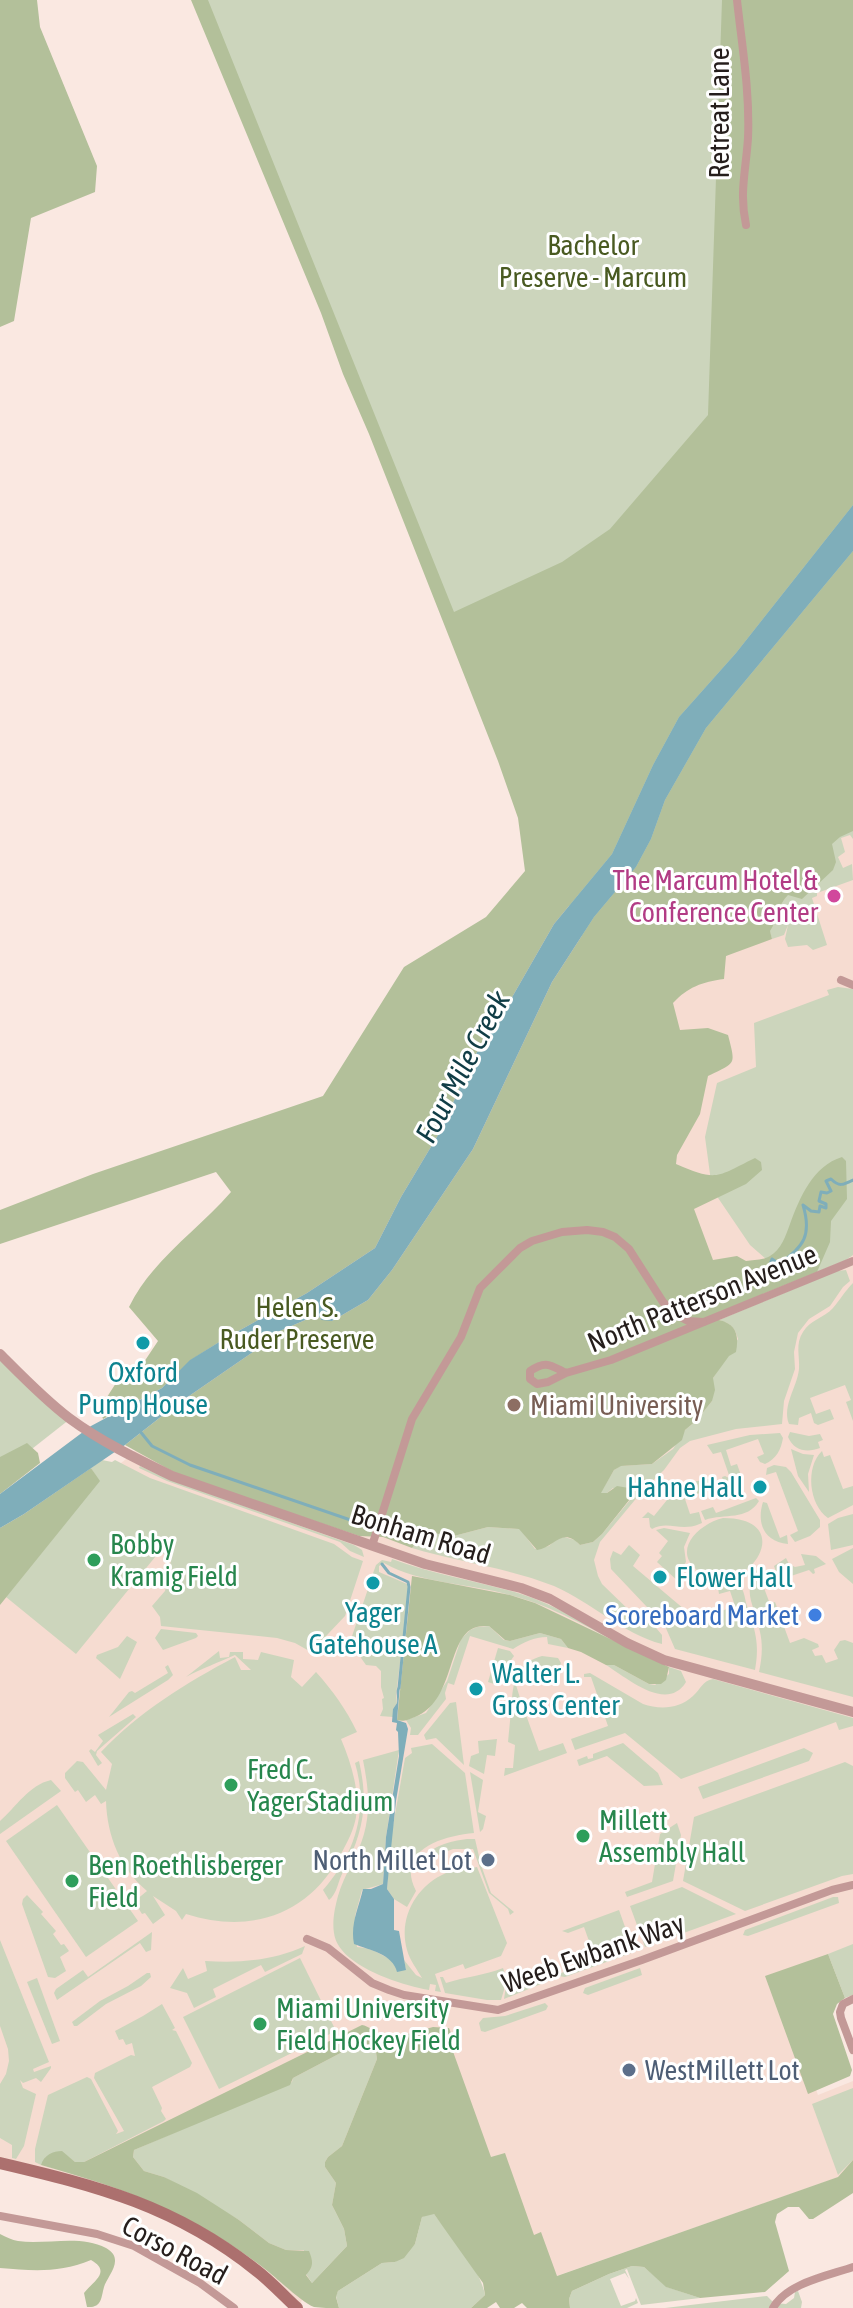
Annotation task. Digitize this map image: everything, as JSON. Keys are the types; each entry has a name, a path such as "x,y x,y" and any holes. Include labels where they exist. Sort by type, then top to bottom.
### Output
{"main road":[{"path":"0,2163 78,2181 143,2203 184,2222 258,2271 297,2308"}],"street":[{"name":"Retreat Lane","path":"737,0 747,94 748,139 742,181 746,225"},
{"path":"841,980 853,985"},
{"path":"372,1546 412,1419 461,1337 480,1288 520,1248 562,1232 603,1232 629,1249 663,1302 677,1315 688,1321 703,1322"},
{"name":"North Patterson Avenue","path":"566,1373 611,1360 853,1261"},
{"name":"Bonham Road","path":"0,1354 70,1419 172,1476 425,1564 521,1588 550,1599 627,1643 664,1660 853,1712"},
{"name":"Weeb Ewbank Way","path":"307,1939 328,1948 372,1983 389,1990 498,2010 853,1885"},
{"path":"853,1999 841,2008 841,2018 853,2050"},
{"name":"Corso Road","path":"0,2216 97,2234 134,2246 200,2283 234,2308"},
{"path":"773,2308 782,2296 800,2286 853,2267"}],"shaded area":[{"name":"Miami University","path":"853,526 853,1950 776,1984 818,2095 853,2081 853,2172 508,2293 390,2056 299,2308 184,2222 0,2163 0,1558 130,1456 222,1354"}],"green space":[{"path":"0,0 37,0 40,27 97,166 95,192 31,218 14,321 0,327"},
{"path":"191,0 208,0 454,612 562,562 610,529 708,415 722,0 853,0 853,505 736,653 679,717 612,854 554,924 472,1060 441,1130 375,1248 307,1293 191,1360 162,1388 103,1419 100,1408 116,1383 144,1362 158,1341 129,1307 162,1260 231,1192 216,1172 0,1244 0,1210 93,1174 323,1096 404,967 486,917 525,871 518,818 498,761 321,313"},
{"name":"Bachelor Preserve - Marcum","path":"206,0 853,0 853,839 850,835 841,838 845,852 838,857 843,868 852,864 853,880 817,893 812,898 827,945 813,950 807,945 788,947 785,939 788,925 784,935 772,939 770,932 614,1017"},
{"path":"853,551 853,831 832,844 836,862 833,870 802,899 788,895 785,899 770,931 772,939 726,956 724,979 696,986 673,1003 680,1030 708,1028 728,1035 733,1058 729,1065 708,1076 700,1114 677,1155 676,1164 717,1175 755,1158 761,1162 762,1170 746,1184 694,1209 713,1260 737,1256 746,1261 755,1260 774,1253 783,1242 798,1203 815,1175 842,1157 846,1161 847,1199 831,1221 830,1242 817,1272 717,1313 719,1320 730,1324 735,1332 736,1352 729,1356 713,1378 715,1390 712,1401 685,1430 682,1440 652,1464 621,1466 614,1470 601,1493 607,1493 617,1486 633,1491 630,1499 593,1542 580,1545 563,1537 537,1550 519,1529 488,1527 450,1537 427,1531 412,1548 383,1537 359,1536 179,1475 125,1445 253,1352 268,1336 310,1318 322,1317 332,1321 368,1300 392,1270 473,1149 552,982 594,917 636,867 651,839 665,800 706,728"},
{"path":"838,987 853,989 853,1255 792,1282 750,1245 712,1189 705,1137 717,1083 756,1067 754,1023 829,995 827,990"},
{"path":"846,1270 850,1281 830,1306 809,1319 798,1333 794,1352 795,1369 784,1401 782,1424 736,1429 690,1441 680,1448 600,1542 594,1560 602,1584 635,1616 641,1610 662,1635 662,1644 634,1633 554,1586 519,1574 412,1548 427,1531 450,1537 488,1527 520,1529 535,1549 549,1546 564,1537 580,1545 593,1542 630,1500 633,1491 613,1488 601,1494 614,1470 620,1466 652,1464 673,1449 685,1430 712,1401 713,1378 738,1339 732,1326 719,1320"},
{"path":"853,1283 853,1421 846,1402 851,1400 845,1385 810,1398 816,1414 830,1409 834,1419 818,1425 814,1423 811,1413 799,1418 798,1425 789,1424 787,1410 798,1376 801,1337 809,1325 833,1308"},
{"path":"0,1354 70,1419 0,1474"},
{"path":"790,1432 809,1436 820,1434 823,1440 818,1442 820,1448 797,1448 788,1437"},
{"path":"780,1433 783,1438 779,1450 765,1464 757,1457 764,1454 758,1439 726,1450 731,1466 737,1464 742,1478 738,1479 729,1475 721,1452 713,1454 707,1445 750,1435"},
{"path":"27,1443 38,1453 40,1463 0,1494 0,1457"},
{"path":"791,1449 814,1455 808,1474 809,1492 798,1476"},
{"path":"822,1451 824,1457 830,1455 843,1489 853,1486 853,1505 828,1518 813,1495 811,1476"},
{"path":"102,1460 115,1460 150,1478 334,1544 363,1561 345,1616 311,1652 277,1638 161,1626 160,1617 152,1606 165,1591 171,1560 160,1551 76,1654 6,1597 99,1481 91,1468"},
{"path":"774,1465 786,1467 791,1472 820,1520 820,1527 810,1536 795,1542 790,1535 798,1531 776,1472 766,1475 767,1468"},
{"path":"140,1466 168,1479 354,1545 362,1550 364,1557 340,1542 167,1481"},
{"path":"91,1468 100,1481 0,1605 0,1528"},
{"path":"722,1477 740,1486 716,1495 712,1488 685,1499 690,1514 699,1512 702,1523 652,1529 649,1518 642,1518 648,1512 654,1516 667,1500 679,1492 678,1485 712,1478 716,1486 724,1483"},
{"path":"756,1498 759,1501 754,1507 742,1514 705,1520 701,1511 713,1507 716,1513"},
{"path":"763,1502 767,1503 780,1538 787,1535 788,1544 773,1540 764,1530 761,1518"},
{"path":"853,1514 853,1545 831,1550 828,1524"},
{"path":"723,1518 747,1522 759,1531 762,1544 757,1558 746,1570 731,1577 714,1578 697,1570 690,1562 688,1546 698,1531"},
{"path":"664,1528 690,1533 684,1547 686,1562 681,1569 683,1578 679,1582 657,1562 662,1556 659,1553 668,1541 656,1530"},
{"path":"629,1545 640,1555 633,1566 697,1620 735,1606 730,1591 719,1594 717,1581 729,1580 739,1585 756,1637 755,1670 675,1649 665,1626 611,1569 613,1551 621,1555"},
{"path":"853,1548 853,1584 839,1572 832,1559"},
{"path":"801,1554 816,1556 826,1564 814,1569 813,1574 809,1570 779,1580 774,1566 786,1558 795,1567 805,1565"},
{"path":"392,1559 533,1598 629,1649 541,1605 494,1591 414,1575 384,1563 379,1566 379,1572 407,1584 409,1591 397,1703 393,1717 380,1716 384,1698 381,1671 376,1666 366,1665 356,1646 350,1642 369,1586 374,1588 377,1582 371,1579 376,1565 382,1560 391,1562"},
{"path":"761,1564 766,1579 764,1588 770,1604 775,1602 790,1643 804,1638 818,1644 819,1647 812,1650 815,1656 822,1655 826,1663 838,1659 834,1650 840,1641 853,1643 853,1697 759,1672 762,1642 750,1591 754,1574"},
{"path":"412,1576 510,1595 535,1603 669,1667 666,1680 661,1684 649,1684 614,1665 606,1665 568,1648 561,1639 540,1633 510,1641 489,1626 479,1626 463,1638 443,1687 427,1710 404,1721 397,1720"},
{"path":"489,1626 504,1640 540,1633 561,1639 568,1648 548,1644 547,1637 529,1640 513,1649 470,1636 454,1685 448,1683 446,1699 418,1735 410,1735 411,1728 406,1720 426,1713 447,1681 461,1639 470,1630"},
{"path":"161,1629 196,1633 198,1636 163,1650 155,1638"},
{"path":"127,1636 137,1642 120,1679 96,1658 118,1647"},
{"path":"498,1648 510,1651 514,1656 494,1684 488,1682"},
{"name":"Fred C. Yager Stadium","path":"219,1651 220,1658 229,1657 230,1652 243,1652 243,1659 258,1660 261,1652 294,1660 291,1677 302,1687 316,1672 328,1686 357,1732 341,1739 356,1787 355,1821 346,1844 314,1891 277,1914 234,1922 186,1914 182,1920 176,1911 153,1896 165,1915 153,1924 137,1906 136,1900 147,1891 122,1862 112,1839 106,1801 101,1804 95,1795 86,1802 78,1790 75,1792 65,1773 77,1761 83,1762 106,1790 112,1764 101,1752 116,1737 181,1688 235,1657 241,1670 251,1670 235,1655 186,1677"},
{"path":"542,1656 558,1658 561,1663 559,1668 516,1685 520,1698 512,1698 514,1683 523,1666"},
{"path":"168,1665 173,1675 168,1680 109,1717 129,1692 135,1693 168,1673 165,1667"},
{"path":"606,1665 614,1665 655,1685 669,1674 669,1667 681,1671 686,1682 678,1691 658,1694"},
{"path":"590,1673 649,1706 663,1708 682,1704 713,1679 853,1718 853,1726 839,1730 836,1722 681,1779 625,1733 575,1750 571,1739 608,1726 591,1677 584,1677 584,1674"},
{"path":"512,1700 521,1701 539,1751 563,1743 567,1753 504,1776 505,1768 513,1768 515,1745 508,1742"},
{"path":"456,1702 464,1765 436,1738 426,1740 424,1735 450,1703"},
{"path":"133,1714 136,1717 97,1751 96,1755 102,1763 98,1766 89,1751 95,1752 103,1741 98,1735"},
{"path":"497,1739 495,1756 487,1755 484,1774 469,1766 471,1756 479,1753 478,1741"},
{"path":"623,1743 658,1773 663,1785 644,1786 607,1756 579,1766 577,1760 587,1756 588,1759 593,1758 593,1754"},
{"path":"432,1744 465,1773 474,1833 436,1842 417,1855 411,1877 416,1891 407,1907 394,1899 387,1889 391,1837 405,1758 412,1753 411,1748"},
{"path":"804,1748 813,1753 809,1761 703,1799 698,1787"},
{"path":"399,1750 386,1837 383,1884 362,1890 355,1916 357,1947 376,1952 406,1970 404,1960 422,1978 410,1958 405,1938 407,1915 412,1904 435,1879 450,1872 477,1867 507,1943 501,1956 465,1969 463,1964 435,1974 441,1992 435,1991 436,1985 430,1984 429,1990 373,1972 347,1955 338,1945 334,1933 338,1896 361,1842 368,1815 363,1760"},
{"path":"359,1761 364,1791 362,1818 355,1844 336,1891 329,1900 323,1890 343,1862 356,1831 360,1798 355,1763"},
{"path":"845,1762 853,1766 853,1874 745,1911 683,1881 694,1817"},
{"path":"470,1772 483,1780 478,1812 486,1816 480,1832"},
{"path":"51,1780 61,1791 0,1834 0,1821 29,1791"},
{"name":"Ben Roethlisberger Field","path":"57,1805 138,1921 86,1957 6,1841"},
{"path":"677,1823 681,1835 673,1881 627,1897 625,1892 652,1882 660,1834"},
{"path":"475,1839 491,1893 514,1912 510,1915 508,1909 489,1893 473,1849 453,1849 422,1861 435,1848"},
{"path":"682,1887 736,1914 645,1947 630,1906"},
{"path":"27,1895 56,1931 53,1934 61,1945 64,1944 69,1951 60,1957 66,1971 55,1978 48,1977 22,1904"},
{"path":"838,1897 839,1903 748,1936 743,1935 745,1930"},
{"path":"619,1910 634,1952 556,1978 553,1968 558,1974 596,1961 584,1927 568,1933 562,1931"},
{"path":"152,1932 151,1950 146,1952 140,1943 57,2000 56,1989 83,1970 88,1977"},
{"path":"0,1940 49,2062 33,2069 34,2072 51,2066 41,2082 36,2078 23,2083 20,2080 23,2088 36,2094 24,2146 16,2159 12,2158 12,2145 0,2138 0,2084 9,2061 0,2026"},
{"path":"853,1944 853,1995 845,1998 828,1954"},
{"path":"305,1946 302,1954 265,1972 261,1965 213,1989 216,1997 194,2008 187,1993 170,1988 183,1968 188,1979 207,1971 205,1961 256,1960"},
{"path":"828,1954 845,1998 837,2004 833,2014 852,2070 850,2076 808,2094 765,1976"},
{"name":"Miami University Field Hockey Field","path":"300,1958 336,2031 219,2089 183,2017"},
{"path":"503,1968 506,1977 501,2000 445,1993 440,1977 446,1983"},
{"path":"640,1968 642,1975 588,1995 583,1993 585,1988"},
{"path":"531,1970 540,1974 541,1984 504,1999 507,1979"},
{"path":"147,1973 151,1977 141,1986 106,2004 74,2026 72,2022 100,2001"},
{"path":"37,1978 60,2041 52,2044 27,1982"},
{"path":"545,2003 548,2006 546,2010 481,2031 479,2023 483,2018 505,2016"},
{"path":"162,2004 175,2028 172,2030 176,2031 192,2063 190,2067 152,2087 166,2119 84,2162 75,2162 67,2156 46,2157 41,2165 35,2162 35,2149 48,2095 87,2077 91,2079 118,2131 116,2134 124,2131 94,2078 95,2073 131,2055 135,2056 132,2043 126,2045 123,2039 119,2040 115,2031"},
{"path":"362,2025 390,2039 433,2027 449,2028 454,2041 451,2046 491,2157 505,2153 534,2235 541,2232 557,2276 838,2177 853,2160 853,2193 813,2219 809,2219 799,2207 788,2207 777,2214 775,2222 789,2271 765,2292 700,2298 666,2287 644,2267 632,2266 572,2291 570,2308 527,2308 522,2303 514,2308 500,2308 496,2302 487,2308 471,2308 485,2295 483,2283 434,2214 422,2217 415,2244 404,2258 382,2263 338,2291 339,2308 323,2308 309,2304 238,2249 185,2218 131,2194 41,2165 47,2156 59,2151 75,2162 84,2162","holes":["369,2044 376,2052 377,2059 342,2146 325,2162 336,2183 332,2205 344,2229 347,2246 312,2283 306,2275 312,2263 309,2251 286,2250 269,2243 197,2193 144,2171 133,2157 134,2150 290,2085 293,2078 350,2048"]},
{"path":"370,2044 377,2059 342,2146 325,2162 336,2183 332,2205 344,2229 347,2246 312,2283 306,2274 304,2250 286,2250 269,2243 239,2220 164,2177 144,2171 133,2157 134,2150 292,2082 293,2078 350,2048"},
{"path":"853,2088 853,2160 838,2175 812,2104"},
{"path":"434,2214 464,2252 477,2273 485,2295 471,2308 339,2308 338,2291 382,2263 395,2262 415,2244 422,2217"},
{"path":"0,2234 18,2241 85,2242 112,2252 114,2268 100,2302 87,2307 84,2293 99,2276 97,2264 91,2260 46,2270 0,2268"},
{"path":"632,2266 644,2267 667,2287 700,2298 641,2305 627,2269 629,2279 625,2273 610,2279 621,2306 636,2298 638,2303 627,2308 570,2308 572,2291"},
{"path":"798,2291 801,2308 665,2308 767,2296 774,2303 786,2304"}],"water":[{"name":"Four Mile Creek","path":"853,505 853,551 706,728 665,800 651,839 636,867 594,917 552,982 473,1149 392,1270 368,1300 332,1321 321,1320 321,1317 310,1318 268,1336 253,1352 125,1445 0,1528 0,1494 91,1426 162,1388 190,1360 307,1293 375,1248 441,1130 472,1060 554,924 612,854 679,717 736,653"},
{"path":"400,1685 397,1720 406,1723 408,1729 396,1801 387,1889 394,1899 394,1930 399,1931 406,1970 397,1972 386,1957 354,1944 353,1937 363,1889 383,1884 386,1837 399,1756 397,1723 392,1722"}],"waterway":[{"path":"767,1272 772,1259 779,1264 795,1252 804,1239 807,1224 803,1205 819,1212 820,1206 826,1208 826,1204 819,1201 821,1192 831,1191 826,1181 831,1179 841,1184 853,1180"},
{"path":"139,1430 152,1446 190,1465 365,1525"},
{"path":"382,1564 389,1573 408,1582 409,1587 399,1688"}],"place":[{"name":"The Marcum Hotel & Conference Center","path":"834,896"},
{"name":"Oxford Pump House","path":"143,1343"},
{"name":"Miami University","path":"514,1405"},
{"name":"Hahne Hall","path":"760,1487"},
{"name":"Bobby Kramig Field","path":"94,1560"},
{"name":"Flower Hall","path":"660,1577"},
{"name":"Yager Gatehouse A","path":"373,1583"},
{"name":"Scoreboard Market","path":"815,1615"},
{"name":"Walter L. Gross Center","path":"476,1689"},
{"name":"Fred C. Yager Stadium","path":"231,1785"},
{"name":"Millett Assembly Hall","path":"583,1836"},
{"name":"North Millet Lot","path":"488,1860"},
{"name":"Ben Roethlisberger Field","path":"72,1881"},
{"name":"Miami University Field Hockey Field","path":"260,2024"},
{"name":"WestMillett Lot","path":"629,2070"}],"park label":[{"name":"Helen S. Ruder Preserve","path":"297,1323"}]}
